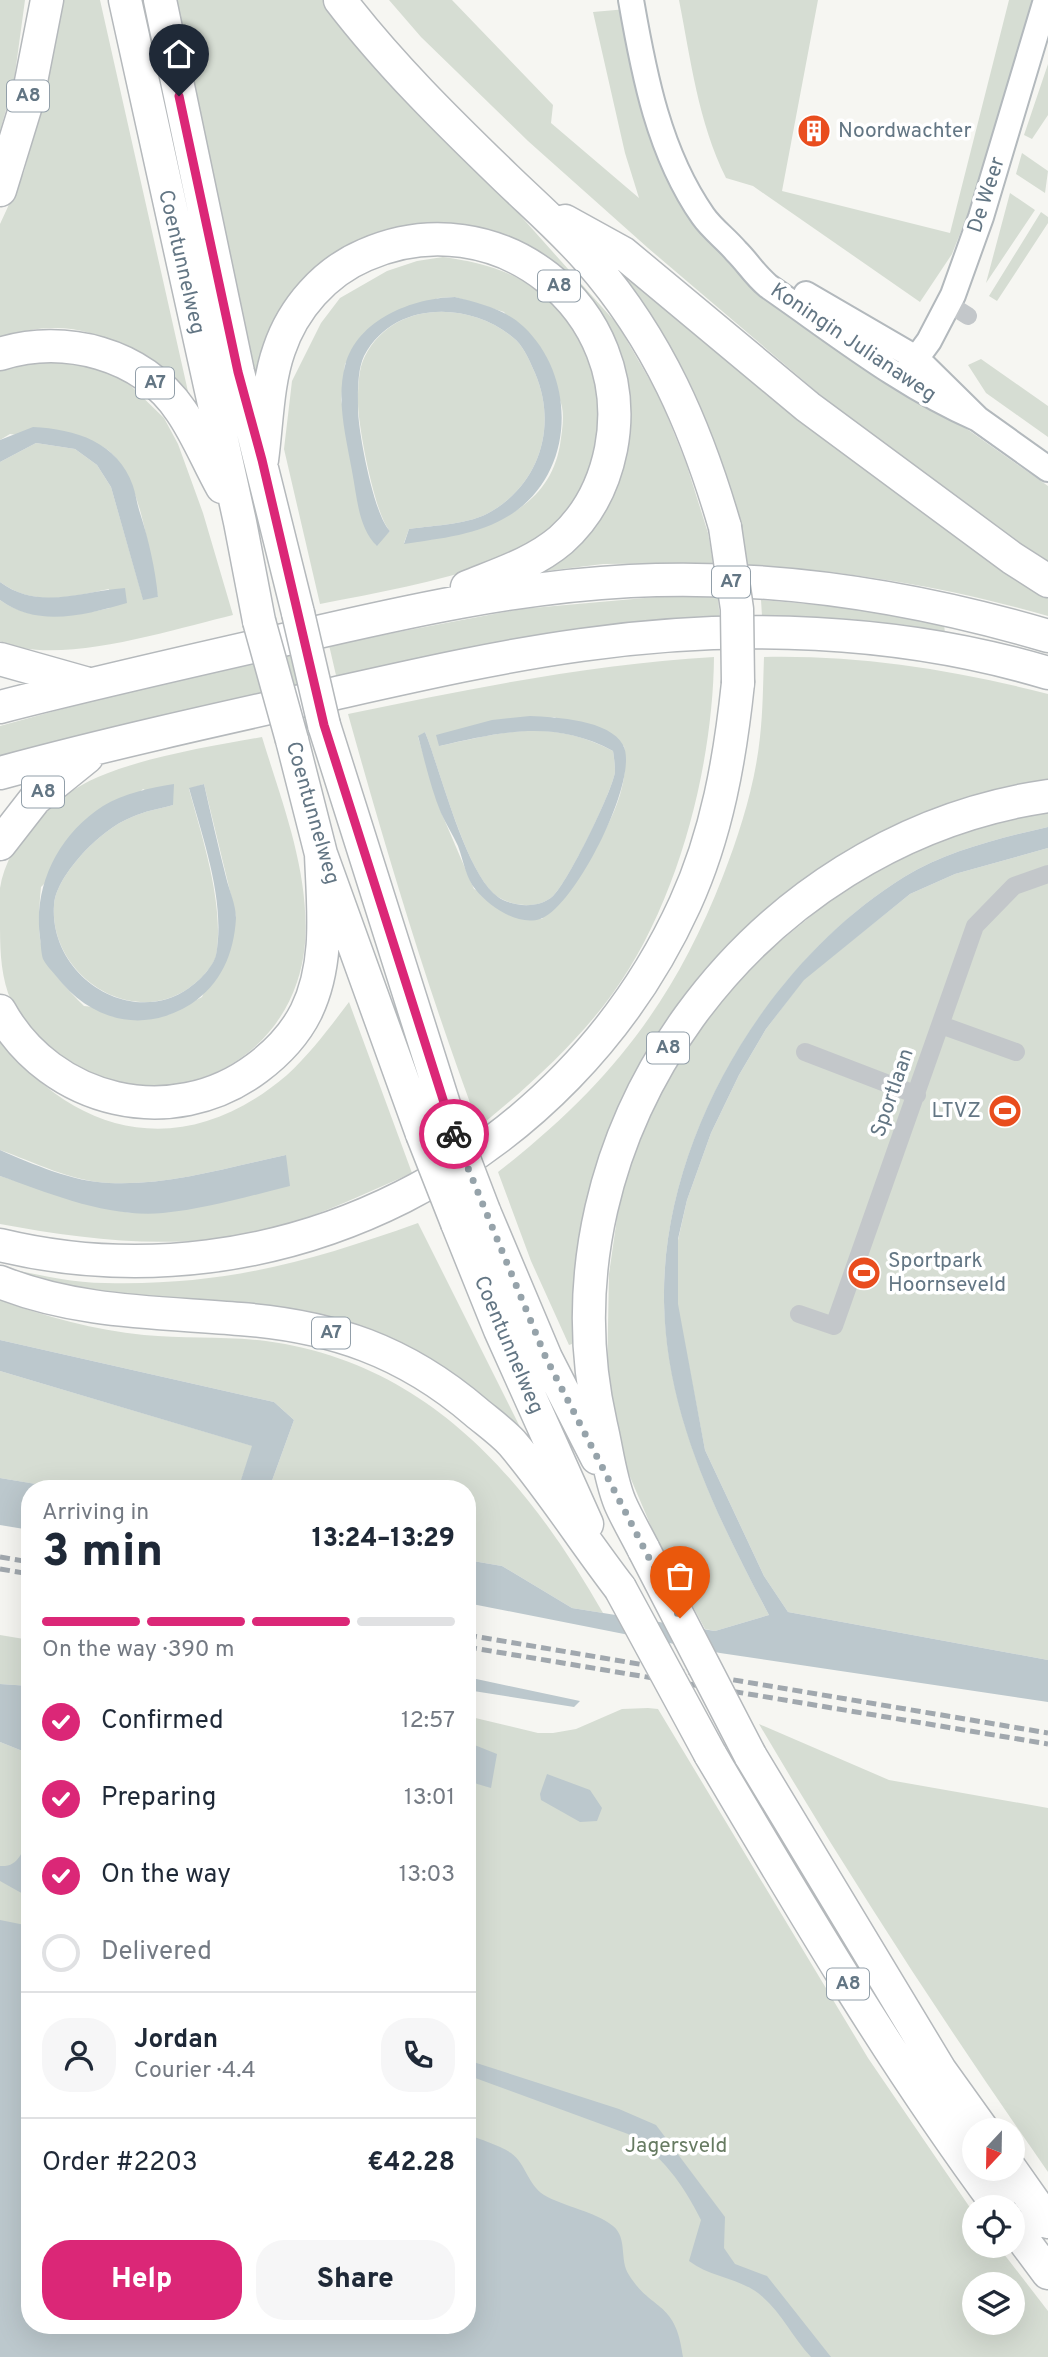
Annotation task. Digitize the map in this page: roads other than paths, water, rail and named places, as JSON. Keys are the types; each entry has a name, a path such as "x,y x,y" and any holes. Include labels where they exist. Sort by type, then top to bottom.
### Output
{"highway":[{"name":"A8","path":"0,190 27,102 47,0"},
{"name":"Coentunnelweg","path":"125,0 240,522 259,621 321,854 435,1125 470,1217 500,1330 589,1540"},
{"name":"Coentunnelweg","path":"160,0 238,372 262,460 324,725 435,1125"},
{"name":"A7","path":"0,1245 133,1263 201,1258 265,1247 351,1221 410,1193 487,1149 547,1098 597,1046 655,963 686,903 719,809 732,740 738,683 737,609 725,527 705,458 676,388 638,325 589,260 410,81 340,0"},
{"name":"A7","path":"532,203 623,253 807,407 1012,558 1048,581"},
{"name":"A8","path":"262,460 279,350 306,302 344,265 378,249 397,244 417,240 456,240 512,255 543,272 569,297 599,342 614,391 612,441 598,490 575,525 540,555 410,610"},
{"name":"A7","path":"0,354 31,346 66,346 109,356 145,375 181,411 240,522"},
{"name":"A7","path":"0,706 410,610 539,588 631,581 698,580 863,593 993,620 1048,636"},
{"path":"0,773 255,711 495,659 582,644 668,636 791,633 859,637 923,645 1048,673"},
{"name":"A7","path":"0,659 90,684"},
{"name":"A8","path":"0,844 35,799 97,750"},
{"name":"A8","path":"974,2118 940,2070 750,1755 619,1500 597,1407 589,1352 588,1313 594,1253 607,1183 625,1132 671,1041 710,988 779,918 855,864 950,820 1048,796"},
{"name":"A8","path":"0,1011 16,1036 46,1065 97,1094 134,1102 165,1102 205,1095 234,1083 282,1045 297,1028 311,1000 322,949 321,854"},
{"name":"Coentunnelweg","path":"470,1217 619,1500"},
{"name":"A7","path":"0,1282 72,1304 305,1326 340,1335 392,1354 442,1383 511,1442 589,1540"},
{"name":"A8","path":"589,1540 620,1588 710,1754 806,1917 909,2080 990,2195"},
{"path":"1019,2181 1048,2222"},
{"path":"1025,2242 1048,2273"}],"main road":[{"name":"Koningin Julianaweg","path":"631,0 657,119 683,184 705,219 738,253 748,268 768,286 942,404 978,419"},
{"name":"Koningin Julianaweg","path":"640,51 644,0"},
{"name":"De Weer","path":"902,378 958,310 981,217 1046,0"},
{"name":"Koningin Julianaweg","path":"738,253 916,358 978,419 1048,469"}],"street":[{"name":"Sportlaan","path":"799,1314 834,1326 975,926 1014,886 1048,874"},
{"path":"941,1026 1016,1052"},
{"path":"805,1052 917,1095"}],"railway":[{"path":"0,1557 21,1560"},
{"path":"0,1569 21,1572"},
{"path":"476,1637 1048,1733"},
{"path":"476,1649 1048,1744"}],"place":[{"name":"Noordwachter","path":"814,131"},
{"name":"LTVZ","path":"1005,1111"},
{"name":"Sportpark Hoornseveld","path":"864,1273"}],"park label":[{"name":"Jagersveld","path":"676,2146"}]}
